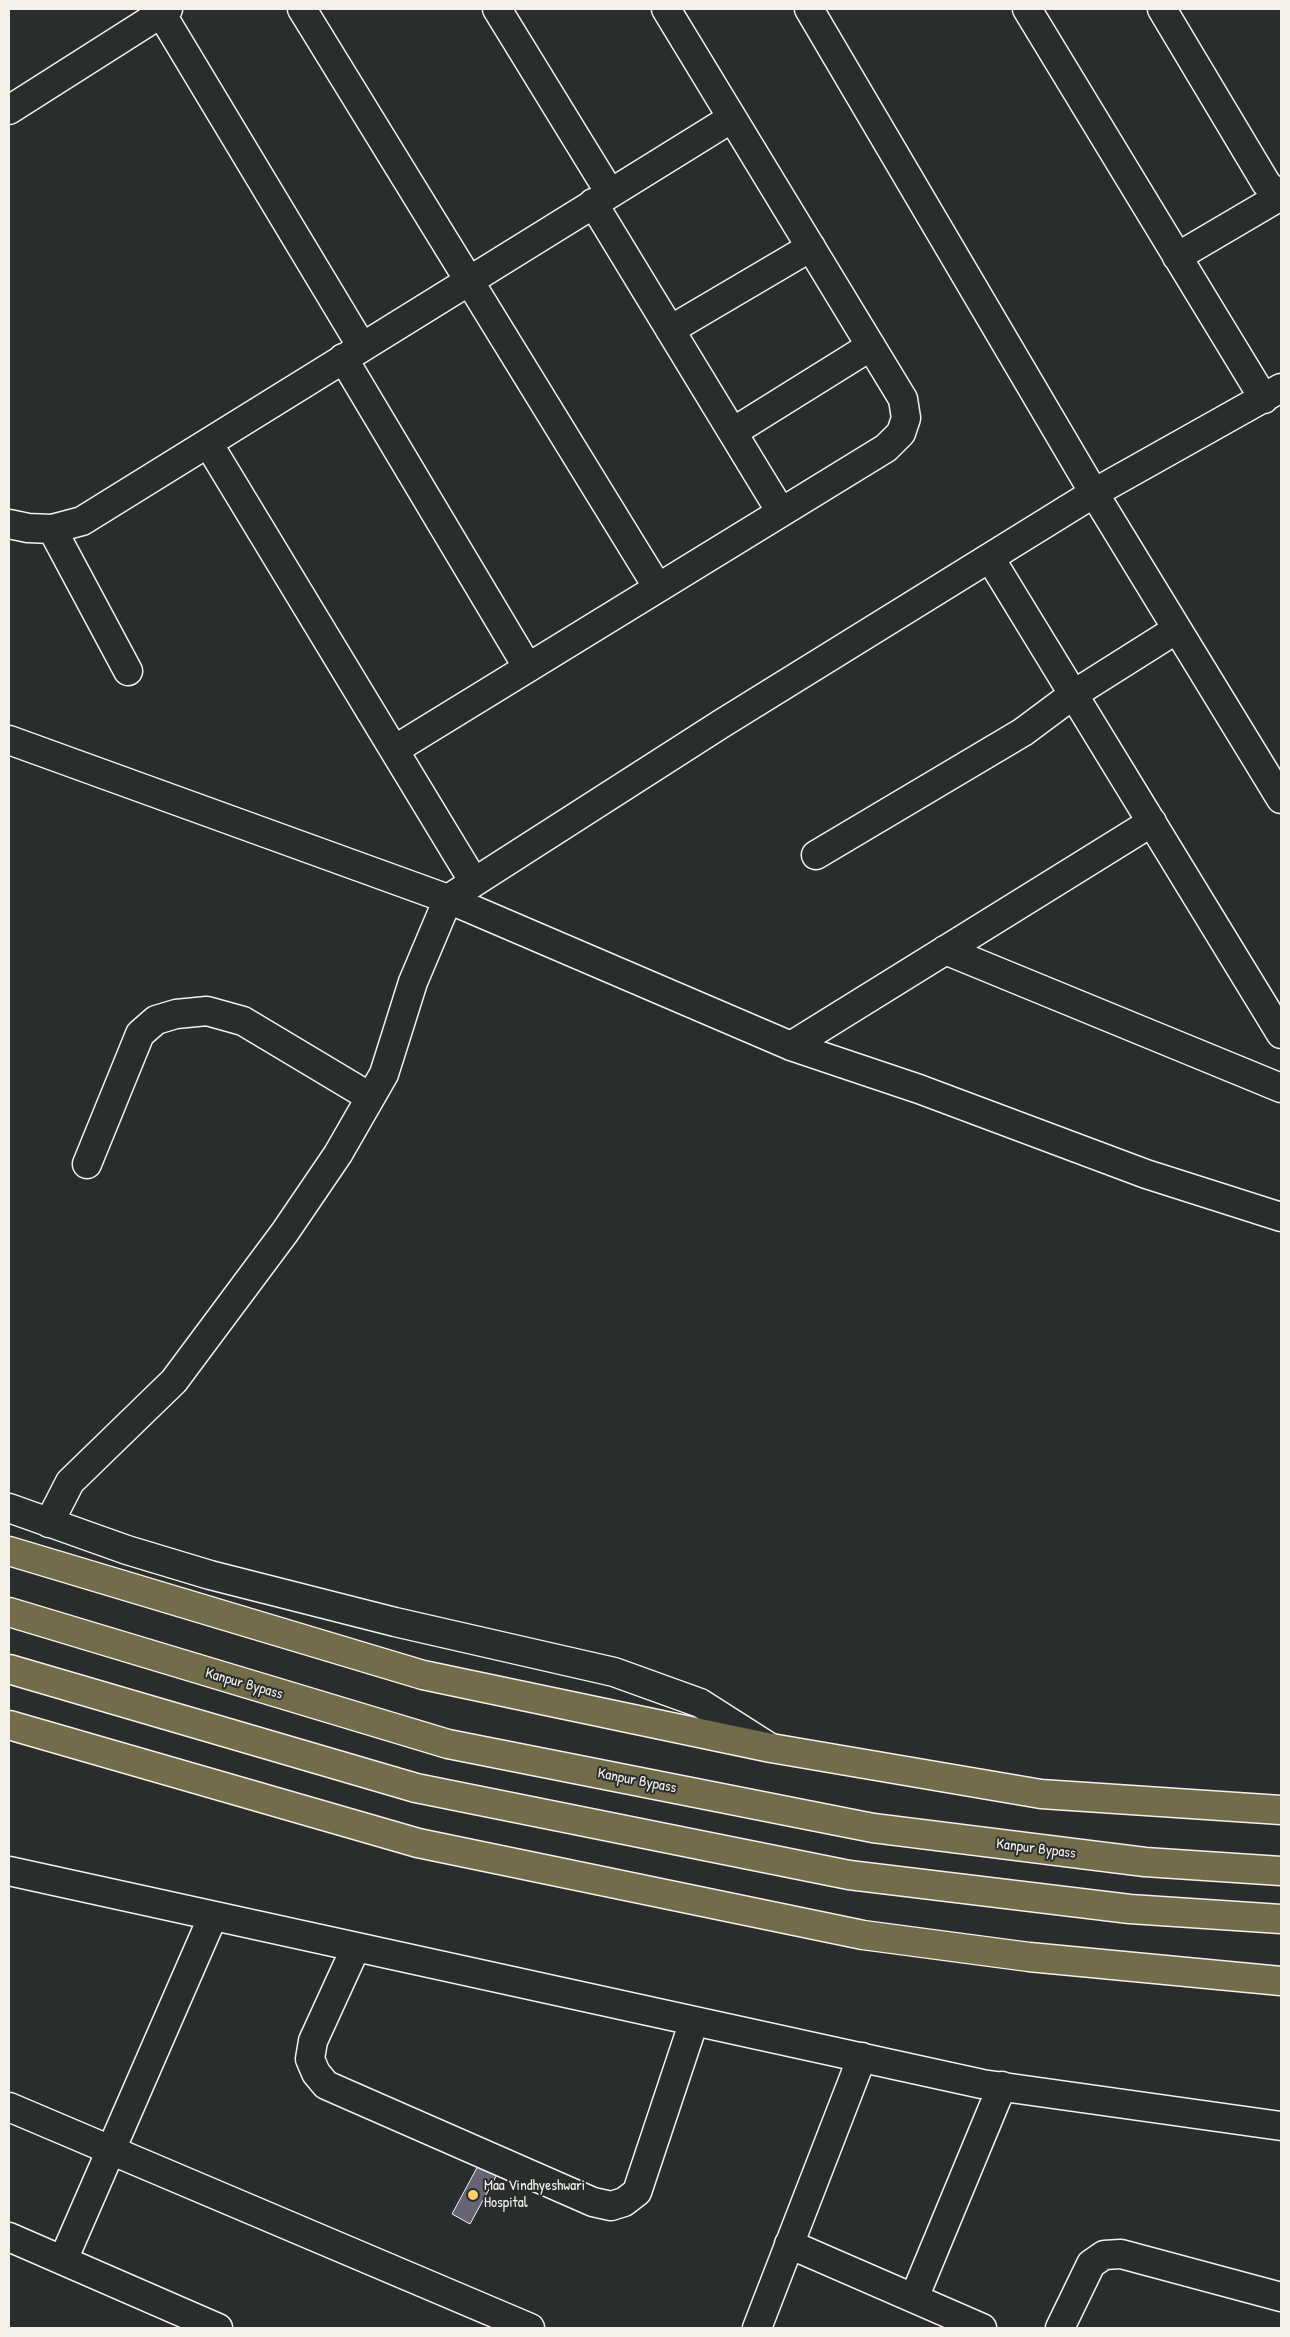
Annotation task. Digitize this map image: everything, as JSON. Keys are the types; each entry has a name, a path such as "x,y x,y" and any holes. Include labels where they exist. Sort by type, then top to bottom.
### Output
{"main road":[{"path":"9,1551 424,1675 771,1748 1041,1794 1281,1810"},
{"name":"Kanpur Bypass","path":"9,1612 448,1744 873,1828 1146,1862 1281,1871"},
{"path":"9,1669 416,1788 840,1874 1130,1909 1281,1919"},
{"path":"9,1725 418,1843 863,1935 1029,1957 1281,1981"}],"street":[{"path":"302,9 658,588"},
{"path":"497,9 602,198 670,330 781,512"},
{"path":"394,750 886,448 901,433 906,418 903,399 666,9"},
{"path":"809,9 1094,493 1281,799"},
{"path":"49,1523 70,1482 174,1381 285,1232 338,1154 384,1074 413,982 448,899 721,724 1094,493 1272,394 1177,256 1027,9"},
{"path":"1162,9 1266,183 1280,196 1177,256"},
{"path":"11,102 151,14 352,353 528,668"},
{"path":"9,524 28,528 52,529 82,521 732,118"},
{"path":"670,330 811,247"},
{"path":"733,432 871,346"},
{"path":"208,443 474,882"},
{"path":"52,529 128,670"},
{"path":"990,558 1281,1034"},
{"path":"816,855 1024,732 1074,694 1177,629"},
{"path":"9,740 448,899 791,1046 919,1089 1146,1174 1281,1217"},
{"path":"791,1046 1152,822"},
{"path":"945,950 1281,1088"},
{"path":"87,1164 140,1034 156,1020 176,1014 207,1011 243,1021 370,1097"},
{"path":"9,1508 127,1550 210,1575 395,1622 614,1672 700,1703 771,1748"},
{"path":"9,1871 862,2058 1002,2086 1281,2126"},
{"path":"64,2260 109,2151 213,1916"},
{"path":"356,1947 313,2041 310,2058 316,2073 326,2085 593,2202 611,2206 624,2202 637,2192 694,2021"},
{"path":"757,2328 862,2058"},
{"path":"914,2298 1002,2086"},
{"path":"9,2108 530,2328"},
{"path":"9,2237 218,2328"},
{"path":"789,2244 982,2328"},
{"path":"1060,2328 1091,2264 1104,2255 1121,2254 1281,2297"}],"building":[{"path":"479,2164 498,2173 470,2224 452,2214"}],"place":[{"name":"Maa Vindhyeshwari Hospital","path":"473,2195"}]}
